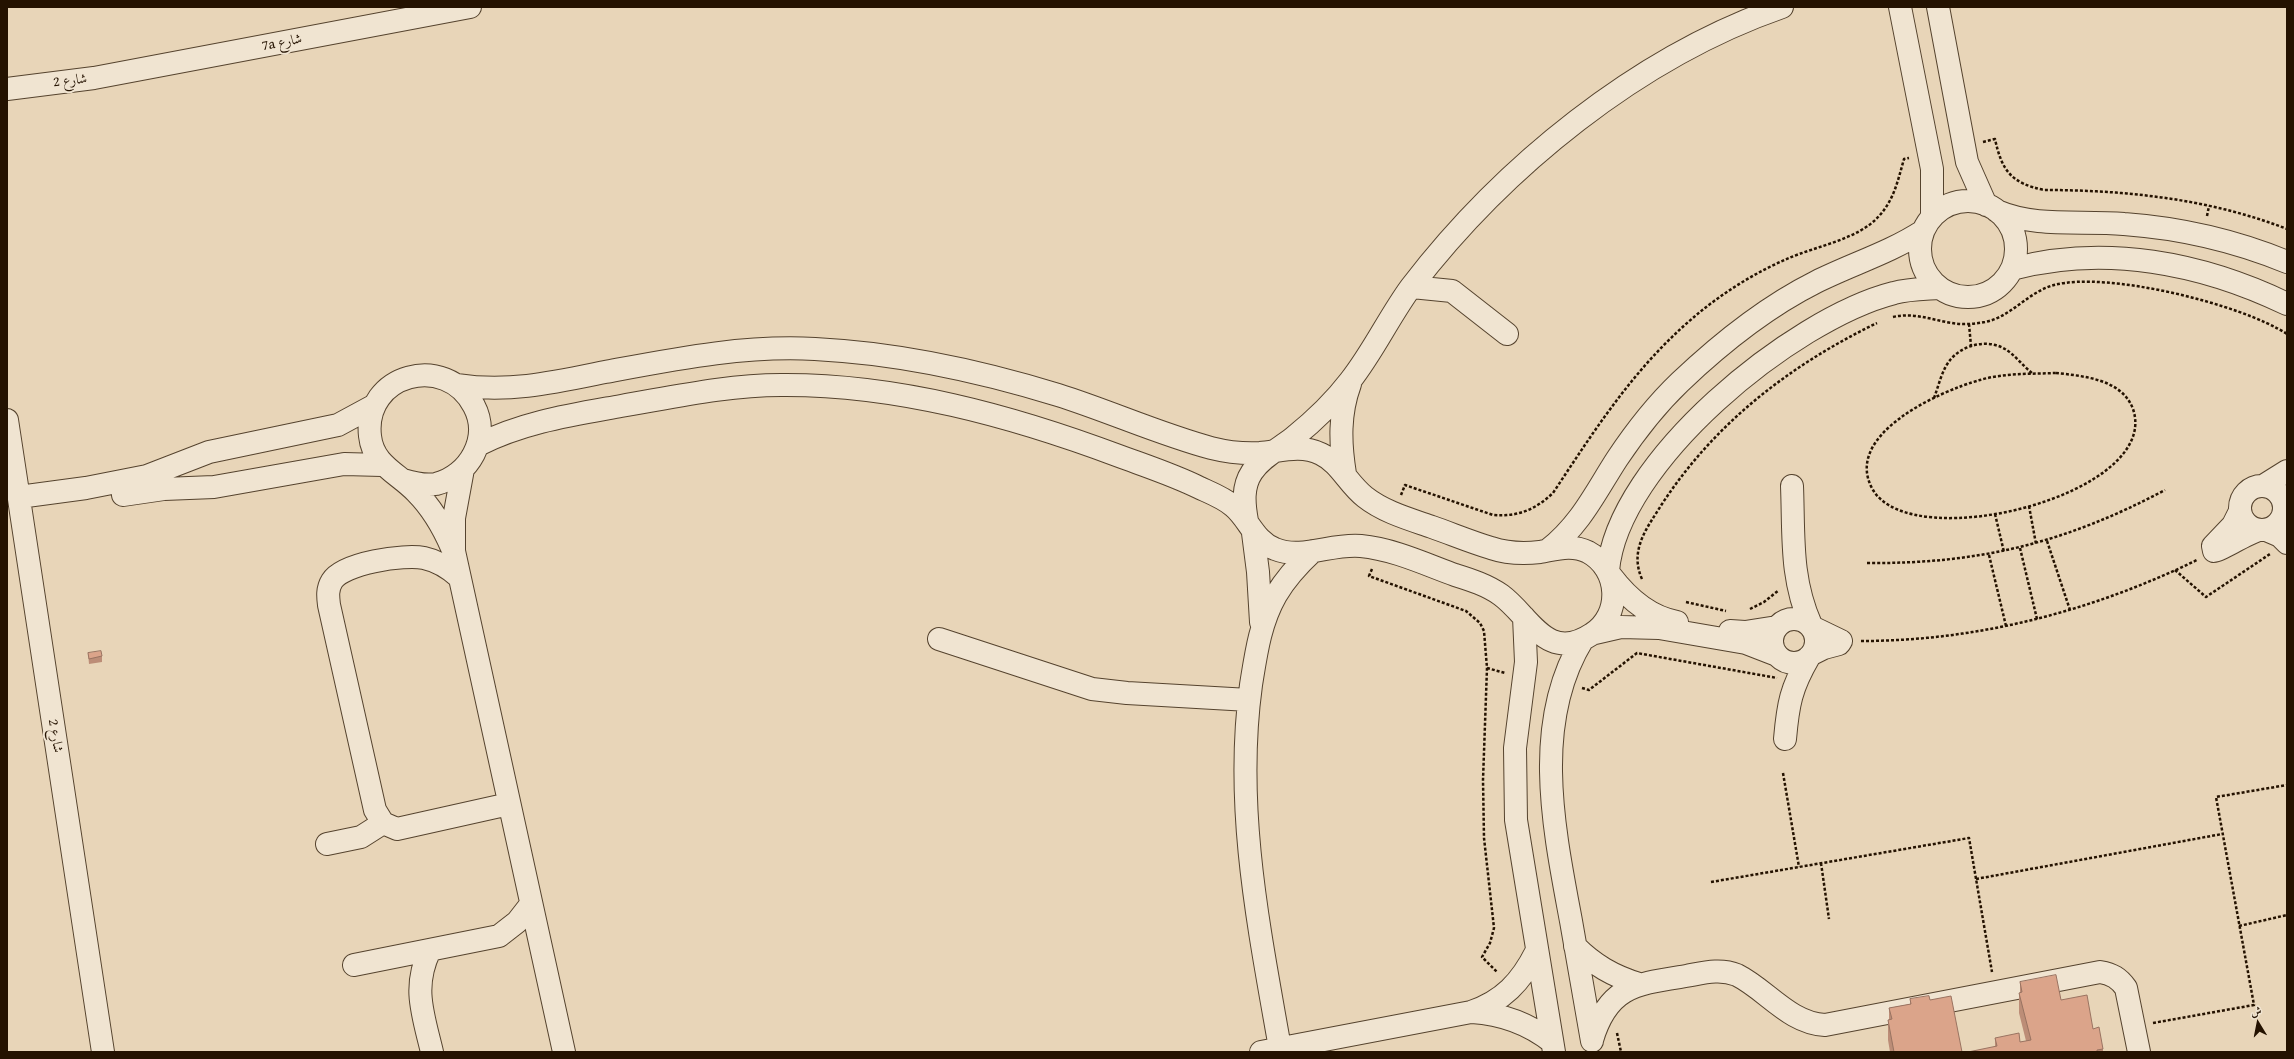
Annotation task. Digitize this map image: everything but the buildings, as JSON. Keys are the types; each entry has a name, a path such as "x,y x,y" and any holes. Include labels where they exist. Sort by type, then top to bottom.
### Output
{"street":[{"name":"7a شارع","path":"94,78 431,11 470,7"},
{"path":"1536,952 1526,972 1512,989 1486,1007 1471,1012 1271,1050 1250,867 1244,783 1249,700 1261,631 1258,572 1250,527 1244,505 1247,483 1251,473 1258,465 1308,426 1351,380 1390,317 1453,235 1499,188 1548,143 1601,103 1657,67 1716,35 1782,7"},
{"path":"1899,11 1930,154 1934,185 1927,224 1919,246 1921,262 1928,277 1939,288 1951,295 1965,297 1980,296 1993,290 2004,281 2012,269 2016,244 2006,220 1991,208 1972,177 1964,147 1939,9"},
{"name":"شارع 2","path":"7,89 94,78"},
{"name":"شارع 2","path":"7,102 94,78"},
{"path":"1548,550 1576,525 1641,426 1679,383 1721,344 1767,310 1816,282 1882,254 1927,224 1943,208 1957,202 1972,201 2012,218 2028,221 2085,221 2163,228 2240,246 2287,262"},
{"path":"2012,269 2055,260 2090,258 2159,262 2228,279 2287,304"},
{"path":"1412,287 1452,291 1508,334"},
{"path":"1592,1046 1557,846 1552,801 1552,750 1562,685 1570,661 1589,636 1604,624 1610,613 1614,595 1609,574 1613,540 1627,511 1653,471 1684,434 1717,399 1754,368 1794,340 1836,317 1894,293 1939,288"},
{"path":"458,385 480,388 524,387 733,350 815,348 897,358 1009,381 1080,402 1216,449 1236,453 1276,451 1291,448 1306,449 1321,454 1334,462 1354,487 1366,498 1394,514 1497,550 1523,553 1562,547 1576,548 1589,552 1600,561 1628,596 1639,604 1672,621 1702,630 1757,646 1794,663 1802,662 1824,648 1839,644 1841,641 1839,638 1824,634 1805,621 1792,618 1778,625 1745,632 1702,630 1659,628 1634,626 1569,642 1556,641 1543,637 1532,628 1524,617 1503,596 1491,588 1381,549 1346,545 1296,554 1280,552 1265,545 1233,506 1200,488 1080,441 952,405 852,388 774,385 697,393 534,423 502,434 478,445"},
{"path":"403,480 418,484 435,484 450,479 463,469 472,458 478,445 480,428 477,411 469,396 458,385 444,378 428,374 412,376 397,382 385,392 375,405 370,420 370,436 374,451 382,464 416,492 438,519 454,551"},
{"path":"1345,474 1341,442 1342,417 1351,380"},
{"path":"87,494 147,476 209,452 323,430 351,420 375,405"},
{"name":"شارع 2","path":"7,420 103,1052"},
{"path":"20,505 87,494 214,487 332,465 357,463 382,464"},
{"path":"463,469 454,518 454,551 564,1052"},
{"path":"2264,486 2277,492 2286,507 2278,524 2242,536 2219,551 2214,552 2214,546 2233,525 2240,511 2243,496 2249,490 2264,486 2287,471"},
{"path":"1785,739 1789,702 1797,679 1817,644 1812,626 1794,584 1792,486"},
{"path":"2240,511 2246,524 2273,533 2287,542"},
{"path":"1261,631 1279,590 1299,564 1313,551"},
{"path":"459,577 448,568 431,560 411,556 398,557 344,570 334,578 329,589 329,605 375,810 382,824 397,829 509,804"},
{"path":"1789,702 1778,656 1772,641 1794,584"},
{"path":"1524,617 1526,647 1525,677 1518,713 1514,784 1516,820 1536,952 1553,1047"},
{"path":"939,639 1092,689 1128,693 1249,700"},
{"path":"327,844 361,837 382,824"},
{"path":"499,936 517,922 531,904"},
{"path":"354,965 499,936 521,941 541,952"},
{"path":"1575,946 1585,956 1608,973 1639,984"},
{"path":"419,996 421,972 430,950"},
{"path":"390,958 407,975 419,996 432,1052"},
{"path":"1592,1046 1596,1026 1612,1002 1624,992 1639,984 1716,971 1726,972 1745,980 1798,1018 1816,1025 1825,1025 2090,973 2111,974 2120,980 2126,988 2139,1052"},
{"path":"1471,1012 1487,1013 1518,1021 1542,1034 1553,1047"}],"path":[{"path":"1964,147 1995,139 2000,162 2007,171 2024,184 2034,188 2044,190 2123,192 2162,197 2240,214 2287,229"},
{"path":"1394,514 1405,485 1493,516 1519,514 1543,502 1553,493 1620,393 1669,339 1725,294 1755,275 1788,258 1855,234 1868,226 1879,217 1893,197 1904,159 1930,154"},
{"path":"1890,318 1921,316 1953,324 1969,324 1998,318 2028,297 2053,286 2066,283 2089,282 2149,288 2186,296 2236,312 2287,334"},
{"path":"1639,604 1650,588 1643,581 1638,567 1637,551 1639,541 1674,486 1697,456 1728,424 1780,380 1847,337 1884,319"},
{"path":"1969,324 1971,346"},
{"path":"1934,398 1945,368 1951,359 1959,351 1971,346 1989,344 2005,349 2032,374"},
{"path":"2056,373 2083,376 2107,383 2125,395 2131,404 2136,426 2130,446 2123,455 2100,475 2068,494 2029,506 1995,514 1955,519 1916,515 1896,510 1887,505 1873,489 1867,468 1872,447 1878,438 1910,412 1934,398 1980,380 2004,375 2032,374 2056,373"},
{"path":"1866,563 1948,561 2004,552 2036,544 2108,519 2165,490"},
{"path":"2029,506 2036,544"},
{"path":"1995,514 2004,552"},
{"path":"2047,540 2070,610"},
{"path":"2175,570 2206,597 2287,542"},
{"path":"2020,548 2037,619"},
{"path":"1381,549 1369,576 1458,608 1474,616 1484,632 1487,668 1482,780 1484,838 1494,928 1490,943 1482,957 1512,989"},
{"path":"1841,641 1927,638 2006,626 2037,619 2070,610 2136,588 2214,552"},
{"path":"1989,555 2006,626"},
{"path":"1745,611 1764,602 1779,590 1794,584"},
{"path":"1682,602 1730,611"},
{"path":"1634,626 1637,653"},
{"path":"1562,685 1589,690 1637,653 1784,679"},
{"path":"1487,668 1525,677"},
{"path":"1784,773 1800,867"},
{"path":"2135,1027 2254,1005 2216,798 2287,785"},
{"path":"1976,879 2222,834"},
{"path":"1711,882 1969,838 1996,992"},
{"path":"1820,863 1829,920"},
{"path":"2239,926 2287,915"}]}
